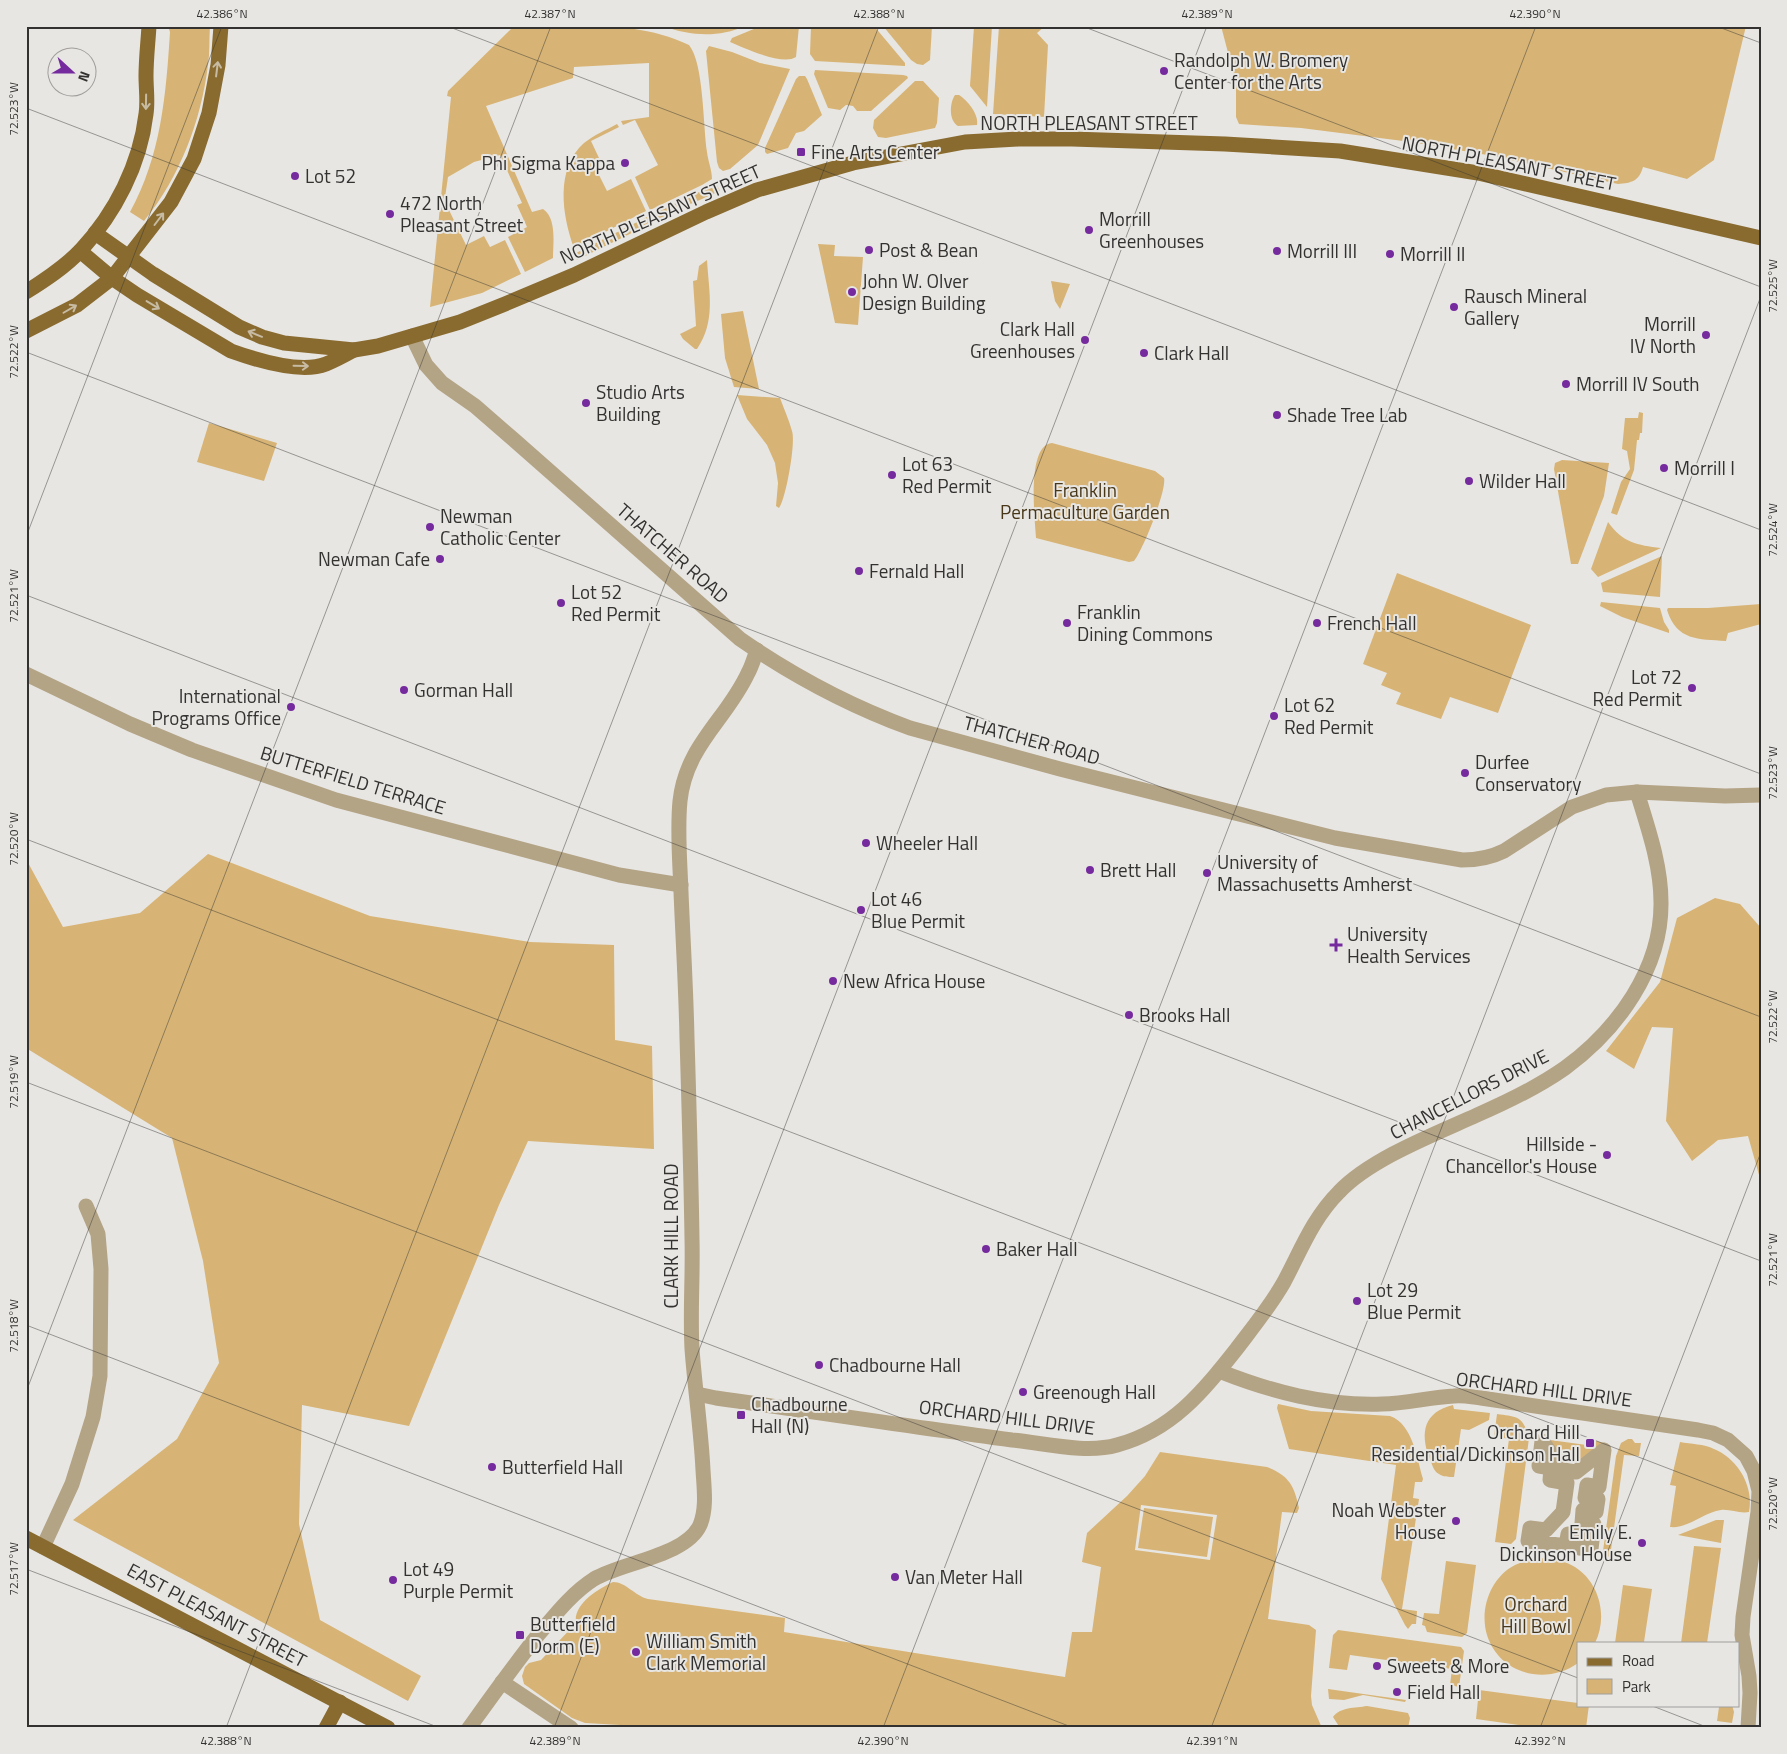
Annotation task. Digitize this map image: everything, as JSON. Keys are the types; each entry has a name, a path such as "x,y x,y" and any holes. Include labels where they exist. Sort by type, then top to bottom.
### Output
{"main road":[{"path":"26,292 46,279 80,251 113,208 122,191 136,160 146,115 149,26"},
{"path":"26,331 76,305 112,278 171,202 194,159 209,113 215,88 221,26"},
{"name":"NORTH PLEASANT STREET","path":"95,233 129,258 190,297 250,332 284,343 354,350 378,346 460,322 545,288 757,190 797,177 871,159 981,141 1044,139 1159,142 1340,151 1478,173 1761,238"},
{"name":"NORTH PLEASANT STREET","path":"80,251 112,278 137,295 231,351 283,366 310,366 325,365 354,350"},
{"name":"EAST PLEASANT STREET","path":"26,1538 388,1728"},
{"path":"326,1728 340,1702"}],"street":[{"name":"THATCHER ROAD","path":"412,336 426,365 442,383 482,413 740,639 812,683 886,719 925,733 1279,825 1357,843 1445,858 1474,860 1493,856 1572,807 1606,795 1637,792 1726,796 1761,795"},
{"name":"CLARK HILL ROAD","path":"469,1728 547,1624 575,1594 587,1584 613,1570 686,1543 694,1535 702,1518 704,1496 691,1325 692,1216 687,1037 678,836 680,801 690,763 708,732 748,673 757,650"},
{"name":"BUTTERFIELD TERRACE","path":"26,674 113,716 192,750 336,800 619,875 681,885"},
{"name":"CHANCELLORS DRIVE","path":"1219,1371 1274,1300 1317,1218 1327,1204 1350,1180 1398,1153 1507,1102 1564,1068 1596,1041 1625,1008 1654,954 1661,920 1661,893 1657,867 1637,792"},
{"path":"43,1547 72,1484 93,1418 100,1376 101,1269 98,1234 86,1206"},
{"name":"ORCHARD HILL DRIVE","path":"697,1394 974,1435 1094,1449 1115,1446 1138,1438 1160,1427 1192,1402 1219,1371 1282,1393 1333,1402 1383,1404 1466,1396 1673,1425 1713,1433 1728,1440 1746,1456 1754,1471 1759,1491 1742,1635 1749,1676 1748,1728"},
{"path":"1542,1442 1563,1470 1576,1472 1604,1450 1600,1487 1587,1485 1585,1498 1598,1499 1596,1512 1583,1510 1582,1522 1594,1524 1591,1549 1579,1548 1580,1535 1568,1534 1566,1546 1528,1541 1530,1528 1546,1530 1563,1512 1567,1483 1550,1480 1551,1468 1539,1466 1542,1442"},
{"path":"502,1682 571,1728"}],"green space":[{"path":"583,25 627,28 648,31 689,45 698,66 707,152 712,179 650,210 635,177 658,165 635,120 623,125 621,121 649,117 649,63 574,67 573,78 486,106 532,212 543,209 550,218 553,232 553,258 525,272 508,237 527,227 517,205 522,203 500,155 474,162 448,177 443,211 449,210 466,245 484,236 490,247 505,240 521,274 482,293 430,307 451,97 447,96 448,91 513,27"},
{"path":"168,26 210,26 209,60 200,107 187,148 168,186 144,221 130,212 149,169 160,125 164,102 170,32"},
{"path":"663,26 745,26 714,34 694,34"},
{"path":"761,26 799,26 796,57 790,59 773,58 730,42 732,38"},
{"path":"811,26 874,26 905,63 905,66 815,61 810,54"},
{"path":"883,26 932,26 930,60 923,65 911,60"},
{"path":"974,26 992,26 987,107 970,86"},
{"path":"999,26 1045,26 1037,33 1048,45 1044,117 993,114"},
{"path":"1221,26 1746,26 1714,160 1687,179 1643,167 1637,178 1627,183 1618,184 1493,156 1411,142 1301,128 1239,124 1236,117 1236,83"},
{"path":"709,46 732,52 760,63 790,69 758,145 730,169 723,171 719,168 717,162 706,51"},
{"path":"815,70 903,75 908,78 871,111 857,111 853,106 846,105 840,110 828,108 814,74"},
{"path":"799,76 805,76 807,79 822,115 804,131 796,133 788,148 767,154 765,148"},
{"path":"915,81 923,81 939,98 935,128 886,138 878,137 873,128 874,120"},
{"path":"955,95 962,97 972,108 976,116 977,125 958,126 955,124 951,112"},
{"path":"617,124 619,127 591,141 599,158 592,161 607,191 631,179 646,211 574,248 564,207 565,179 569,166 575,154 584,143"},
{"path":"717,185 720,191 656,221 653,214"},
{"path":"649,216 652,223 577,260 574,254"},
{"path":"818,244 835,245 834,256 863,257 858,325 835,323"},
{"path":"707,260 710,295 709,317 703,338 697,349 695,349 680,334 696,326 693,281 697,280 699,266"},
{"path":"1051,281 1070,284 1060,309 1055,301"},
{"path":"743,311 759,389 734,387 725,358 721,314"},
{"path":"737,395 780,398 788,419 792,431 793,446 787,483 779,508 776,506 778,483 775,463 767,445 747,419"},
{"path":"1639,412 1643,413 1642,433 1640,433 1639,440 1637,440 1634,470 1617,515 1611,513 1621,482 1630,469 1627,451 1622,449 1625,418 1638,418"},
{"path":"209,423 277,443 264,481 197,462"},
{"name":"Franklin Permaculture Garden","path":"1052,443 1155,471 1164,478 1162,494 1154,520 1134,561 1129,562 1036,538 1035,469 1038,456 1044,447"},
{"path":"1562,460 1609,463 1604,496 1578,564 1571,564 1554,469 1555,463"},
{"path":"1608,522 1619,534 1631,542 1661,548 1598,577 1591,569"},
{"path":"1662,556 1660,597 1603,592 1601,583"},
{"path":"1397,573 1531,625 1498,713 1450,697 1441,719 1396,704 1401,693 1381,685 1387,673 1363,664"},
{"path":"1601,602 1660,608 1669,633 1622,617 1600,606"},
{"path":"1761,604 1761,624 1728,633 1726,641 1706,640 1683,633 1676,628 1667,610 1668,608 1708,608"},
{"path":"208,854 370,916 530,942 614,945 615,1040 652,1046 654,1149 528,1141 499,1205 409,1426 302,1405 299,1524 320,1620 421,1676 408,1701 73,1520 177,1439 219,1363 203,1261 172,1138 26,1048 26,859 63,927 140,913"},
{"path":"1715,898 1740,904 1761,928 1761,1182 1748,1136 1718,1140 1692,1161 1666,1121 1673,1028 1652,1027 1634,1069 1606,1051 1660,982 1677,918"},
{"path":"1278,1404 1311,1411 1390,1416 1398,1420 1409,1434 1423,1479 1422,1482 1415,1482 1413,1498 1419,1499 1402,1609 1417,1611 1416,1624 1412,1624 1408,1629 1381,1579 1396,1465 1289,1449 1277,1408"},
{"path":"1453,1405 1454,1409 1490,1413 1489,1420 1469,1430 1461,1429 1454,1477 1450,1477 1437,1473 1434,1469 1426,1448 1425,1431 1430,1418 1443,1408"},
{"path":"1497,1414 1519,1419 1524,1425 1529,1438 1516,1539 1511,1544 1495,1542 1509,1439 1494,1436"},
{"path":"1543,1434 1550,1435 1550,1440 1594,1446 1595,1441 1605,1443 1604,1450 1589,1462 1560,1459"},
{"path":"1632,1439 1635,1443 1641,1443 1639,1456 1624,1455 1610,1557 1606,1556 1603,1551 1616,1456 1621,1443"},
{"path":"1680,1442 1710,1447 1723,1454 1737,1466 1749,1493 1749,1512 1715,1511 1690,1523 1670,1527 1676,1486 1670,1485"},
{"path":"1160,1452 1267,1467 1281,1474 1289,1482 1295,1493 1299,1508 1297,1513 1282,1512 1268,1619 1309,1625 1316,1630 1311,1696 1312,1705 1322,1728 768,1728 755,1726 673,1728 585,1723 572,1718 524,1684 522,1676 525,1667 529,1663 541,1660 576,1623 576,1616 582,1604 594,1593 613,1582 622,1584 648,1599 785,1618 784,1632 1065,1677 1072,1632 1092,1632 1101,1567 1082,1562 1087,1533 1127,1496 1145,1476","holes":["1141,1505 1217,1515 1210,1560 1135,1550"]},
{"path":"1144,1508 1213,1517 1207,1557 1138,1548"},
{"path":"1716,1520 1724,1520 1721,1543 1678,1535"},
{"path":"1694,1546 1721,1548 1707,1642 1681,1642"},
{"name":"Orchard Hill Bowl","path":"1545,1558 1568,1563 1584,1574 1596,1591 1601,1612 1599,1633 1595,1642 1577,1642 1577,1664 1552,1674 1538,1675 1525,1672 1513,1667 1502,1659 1493,1648 1485,1625 1486,1605 1493,1586 1499,1577 1515,1565 1534,1559"},
{"path":"1446,1561 1476,1565 1467,1633 1462,1637 1427,1632 1425,1626 1422,1625 1424,1613 1439,1614"},
{"path":"1623,1585 1652,1589 1644,1642 1615,1642"},
{"path":"1338,1630 1461,1647 1464,1651 1459,1687 1450,1685 1452,1669 1350,1655 1347,1670 1329,1668 1333,1635"},
{"path":"1328,1689 1406,1700 1405,1702 1363,1695 1344,1700 1329,1699"},
{"path":"1479,1690 1577,1703 1577,1706 1589,1706 1586,1728 1541,1728 1476,1719"},
{"path":"1367,1706 1408,1713 1410,1718 1408,1728 1340,1728 1333,1717 1340,1711"},
{"path":"1714,1706 1732,1706 1734,1712 1732,1723 1717,1721 1719,1707"}],"place":[{"name":"Randolph W. Bromery Center for the Arts","path":"1164,71"},
{"name":"Fine Arts Center","path":"801,152"},
{"name":"Phi Sigma Kappa","path":"625,163"},
{"name":"Lot 52","path":"295,176"},
{"name":"472 North Pleasant Street","path":"390,214"},
{"name":"Morrill Greenhouses","path":"1089,230"},
{"name":"Post & Bean","path":"869,250"},
{"name":"Morrill III","path":"1277,251"},
{"name":"Morrill II","path":"1390,254"},
{"name":"John W. Olver Design Building","path":"852,292"},
{"name":"Rausch Mineral Gallery","path":"1454,307"},
{"name":"Morrill IV North","path":"1706,335"},
{"name":"Clark Hall Greenhouses","path":"1085,340"},
{"name":"Clark Hall","path":"1144,353"},
{"name":"Morrill IV South","path":"1566,384"},
{"name":"Studio Arts Building","path":"586,403"},
{"name":"Shade Tree Lab","path":"1277,415"},
{"name":"Morrill I","path":"1664,468"},
{"name":"Lot 63 Red Permit","path":"892,475"},
{"name":"Wilder Hall","path":"1469,481"},
{"name":"Newman Catholic Center","path":"430,527"},
{"name":"Newman Cafe","path":"440,559"},
{"name":"Fernald Hall","path":"859,571"},
{"name":"Lot 52 Red Permit","path":"561,603"},
{"name":"Franklin Dining Commons","path":"1067,623"},
{"name":"French Hall","path":"1317,623"},
{"name":"Lot 72 Red Permit","path":"1692,688"},
{"name":"Gorman Hall","path":"404,690"},
{"name":"International Programs Office","path":"291,707"},
{"name":"Lot 62 Red Permit","path":"1274,716"},
{"name":"Durfee Conservatory","path":"1465,773"},
{"name":"Wheeler Hall","path":"866,843"},
{"name":"Brett Hall","path":"1090,870"},
{"name":"University of Massachusetts Amherst","path":"1207,873"},
{"name":"Lot 46 Blue Permit","path":"861,910"},
{"name":"University Health Services","path":"1336,945"},
{"name":"New Africa House","path":"833,981"},
{"name":"Brooks Hall","path":"1129,1015"},
{"name":"Hillside - Chancellor's House","path":"1607,1155"},
{"name":"Baker Hall","path":"986,1249"},
{"name":"Lot 29 Blue Permit","path":"1357,1301"},
{"name":"Chadbourne Hall","path":"819,1365"},
{"name":"Greenough Hall","path":"1023,1392"},
{"name":"Chadbourne Hall (N)","path":"741,1415"},
{"name":"Orchard Hill Residential/Dickinson Hall","path":"1590,1443"},
{"name":"Butterfield Hall","path":"492,1467"},
{"name":"Noah Webster House","path":"1456,1521"},
{"name":"Emily E. Dickinson House","path":"1642,1543"},
{"name":"Van Meter Hall","path":"895,1577"},
{"name":"Lot 49 Purple Permit","path":"393,1580"},
{"name":"Butterfield Dorm (E)","path":"520,1635"},
{"name":"William Smith Clark Memorial","path":"636,1652"},
{"name":"Sweets & More","path":"1377,1666"},
{"name":"Field Hall","path":"1397,1692"}]}
